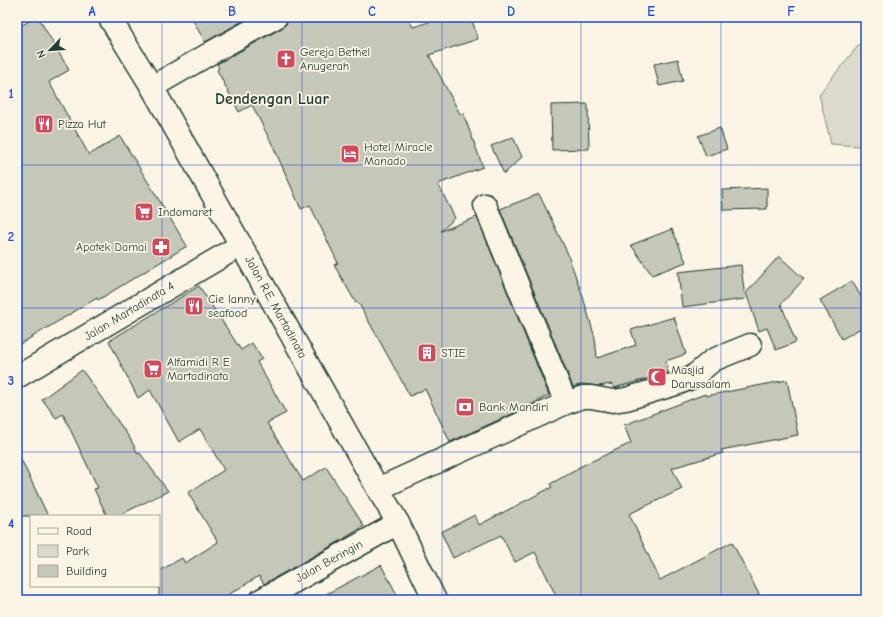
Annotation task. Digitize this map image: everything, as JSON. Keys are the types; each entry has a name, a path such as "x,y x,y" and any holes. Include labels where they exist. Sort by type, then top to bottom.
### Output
{"main road":[{"name":"Jalan R.E. Martadinata","path":"109,17 152,88 398,523 435,600"},
{"path":"152,88 276,17"},
{"path":"485,205 566,403"},
{"name":"Jalan Martadinata 4","path":"17,377 241,245"},
{"path":"378,489 566,403 583,397 613,401 626,399 679,383 693,377 713,360 750,345"},
{"name":"Jalan Beringin","path":"261,600 398,523"}],"green space":[{"path":"866,36 866,144 858,146 831,144 819,94"}],"building":[{"path":"38,17 69,70 49,82 89,155 120,136 187,246 98,300 97,298 17,346 17,28"},
{"path":"191,17 250,17 205,42"},
{"path":"288,17 407,17 413,27 444,17 471,17 478,39 429,55 460,114 463,113 483,167 438,184 455,218 441,231 477,217 549,395 521,410 450,442 425,389 410,396 358,302 356,303 334,265 338,263 310,205 301,209 274,148 252,105 239,112 217,70 219,68 217,64 282,28 287,23"},
{"path":"678,59 683,81 659,86 654,64"},
{"path":"588,104 589,149 552,150 551,105"},
{"path":"720,128 727,149 706,156 698,136"},
{"path":"513,137 522,157 504,174 491,146"},
{"path":"767,188 767,209 723,210 722,190"},
{"path":"539,194 567,252 583,297 595,338 597,358 636,345 631,330 674,317 686,354 666,361 668,373 614,388 613,384 598,386 583,384 573,387 500,209"},
{"path":"672,229 686,262 652,275 631,245"},
{"path":"779,256 804,279 781,304 796,342 776,350 767,328 759,331 746,293"},
{"path":"741,265 745,299 682,307 678,272"},
{"path":"852,281 866,305 866,325 842,339 820,300"},
{"path":"199,286 241,350 252,343 262,359 257,362 286,413 267,423 303,481 326,467 364,526 264,584 259,576 220,600 159,600 160,570 182,558 185,563 218,542 188,493 224,470 200,429 179,442 150,390 138,398 109,341"},
{"path":"82,370 131,440 138,454 140,453 168,491 120,515 107,515 94,489 98,488 63,414 56,418 42,399"},
{"path":"787,380 798,435 721,450 723,453 672,468 682,489 629,514 660,580 732,542 762,600 558,600 535,552 515,562 501,535 453,558 441,532 475,515 479,525 552,487 550,484 578,469 577,468 631,443 624,425 705,394 706,396"},
{"path":"17,451 48,515 17,516"},
{"path":"381,565 400,600 315,600"}],"place":[{"name":"Gereja Bethel Anugerah","path":"286,59"},
{"name":"Pizza Hut","path":"44,124"},
{"name":"Hotel Miracle Manado","path":"350,154"},
{"name":"Indomaret","path":"144,212"},
{"name":"Apotek Damai","path":"161,247"},
{"name":"Cie lanny seafood","path":"194,306"},
{"name":"STIE","path":"427,353"},
{"name":"Alfamidi R E Martadinata","path":"153,369"},
{"name":"Masjid Darussalam","path":"657,377"},
{"name":"Bank Mandiri","path":"465,407"}],"district":[{"name":"Dendengan Luar","path":"272,98"}]}
